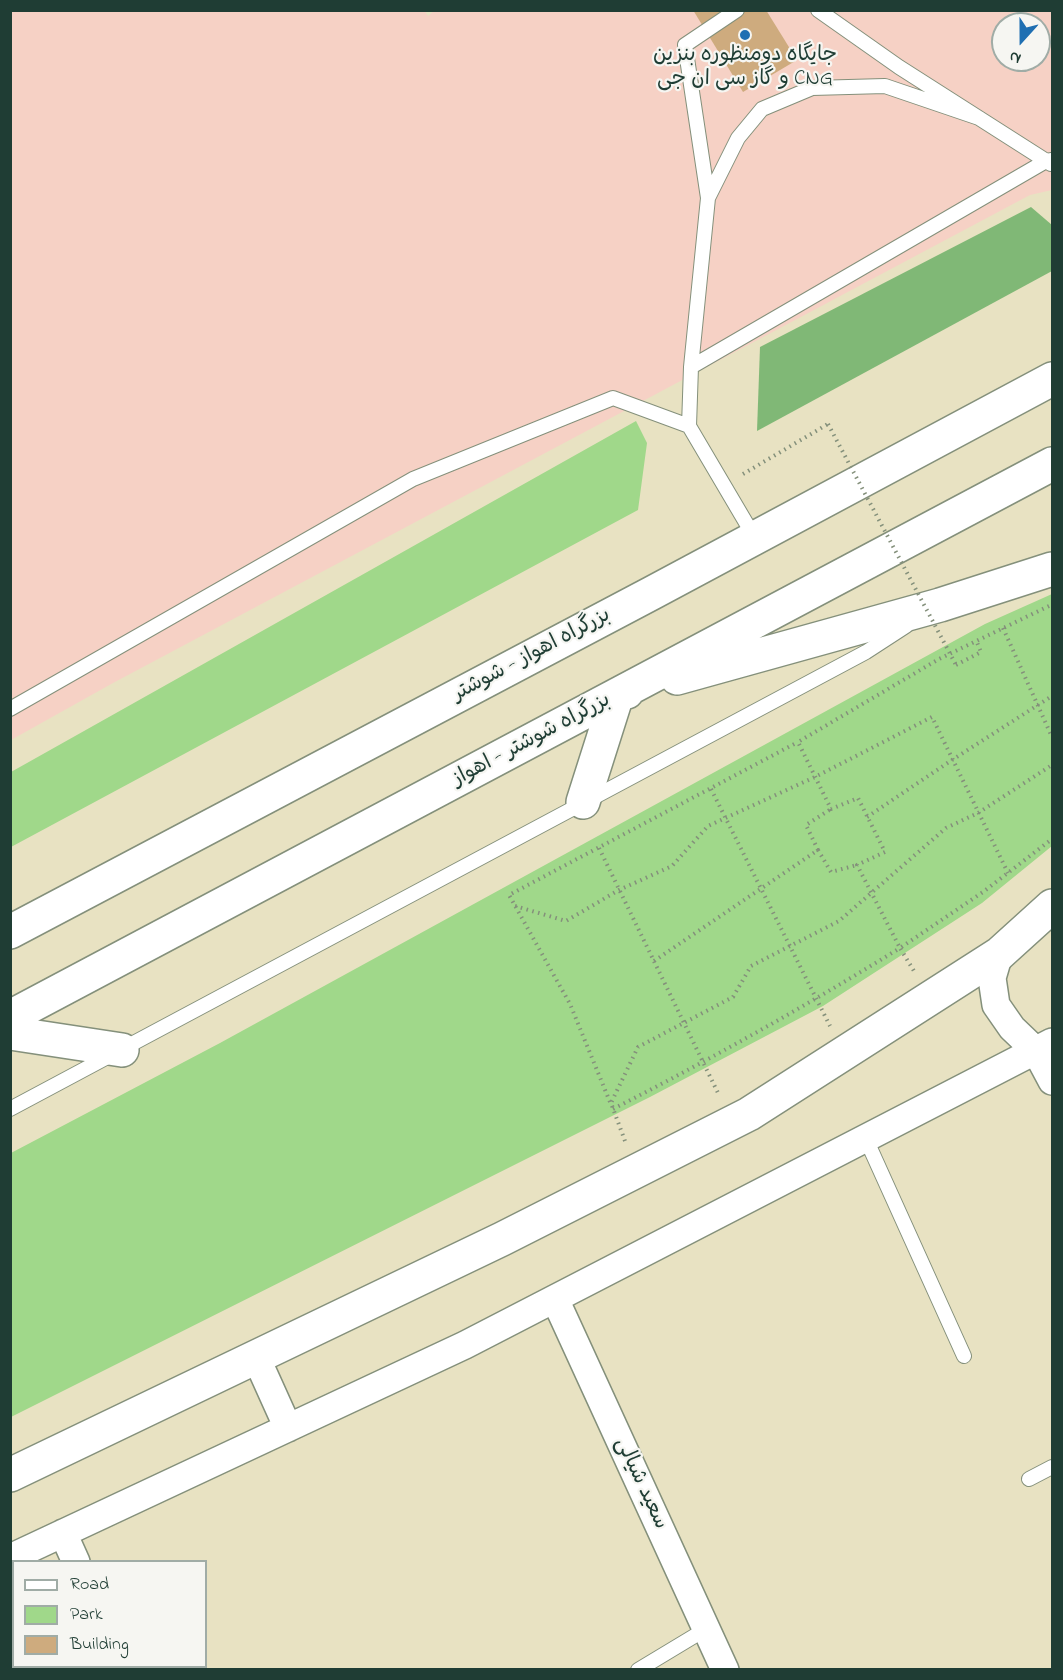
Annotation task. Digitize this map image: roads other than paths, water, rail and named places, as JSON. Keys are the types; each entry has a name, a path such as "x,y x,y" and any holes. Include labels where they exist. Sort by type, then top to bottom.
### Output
{"main road":[{"name":"بزرگراه اهواز - شوشتر","path":"10,932 1053,379"},
{"name":"بزرگراه شوشتر - اهواز","path":"10,1017 1053,464"},
{"path":"584,802 617,695 940,606 1053,569"},
{"path":"10,1475 502,1239 749,1114 999,954 1053,906"},
{"path":"10,1033 122,1050"}],"street":[{"path":"999,954 992,978 996,1005 1012,1028 1044,1047 1053,1081"},
{"path":"10,1558 465,1345 1044,1047"},
{"name":"سعید شیالی","path":"555,1299 725,1670"},
{"path":"256,1358 288,1428"},
{"path":"63,1533 75,1560"}],"lane":[{"path":"737,10 685,45 708,198 691,367 689,426 754,538"},
{"path":"691,367 1050,162 899,66 818,10"},
{"path":"708,198 738,138 762,109 812,88 885,86 979,118"},
{"path":"10,709 413,479 613,398 689,426"},
{"path":"10,1109 866,652 940,606"},
{"path":"866,1139 964,1356"},
{"path":"1029,1479 1053,1467"},
{"path":"638,1670 706,1629"}],"place":[{"name":"جایگاه دومنظوره بنزین و گاز سی ان جی CNG","path":"745,35"}]}
